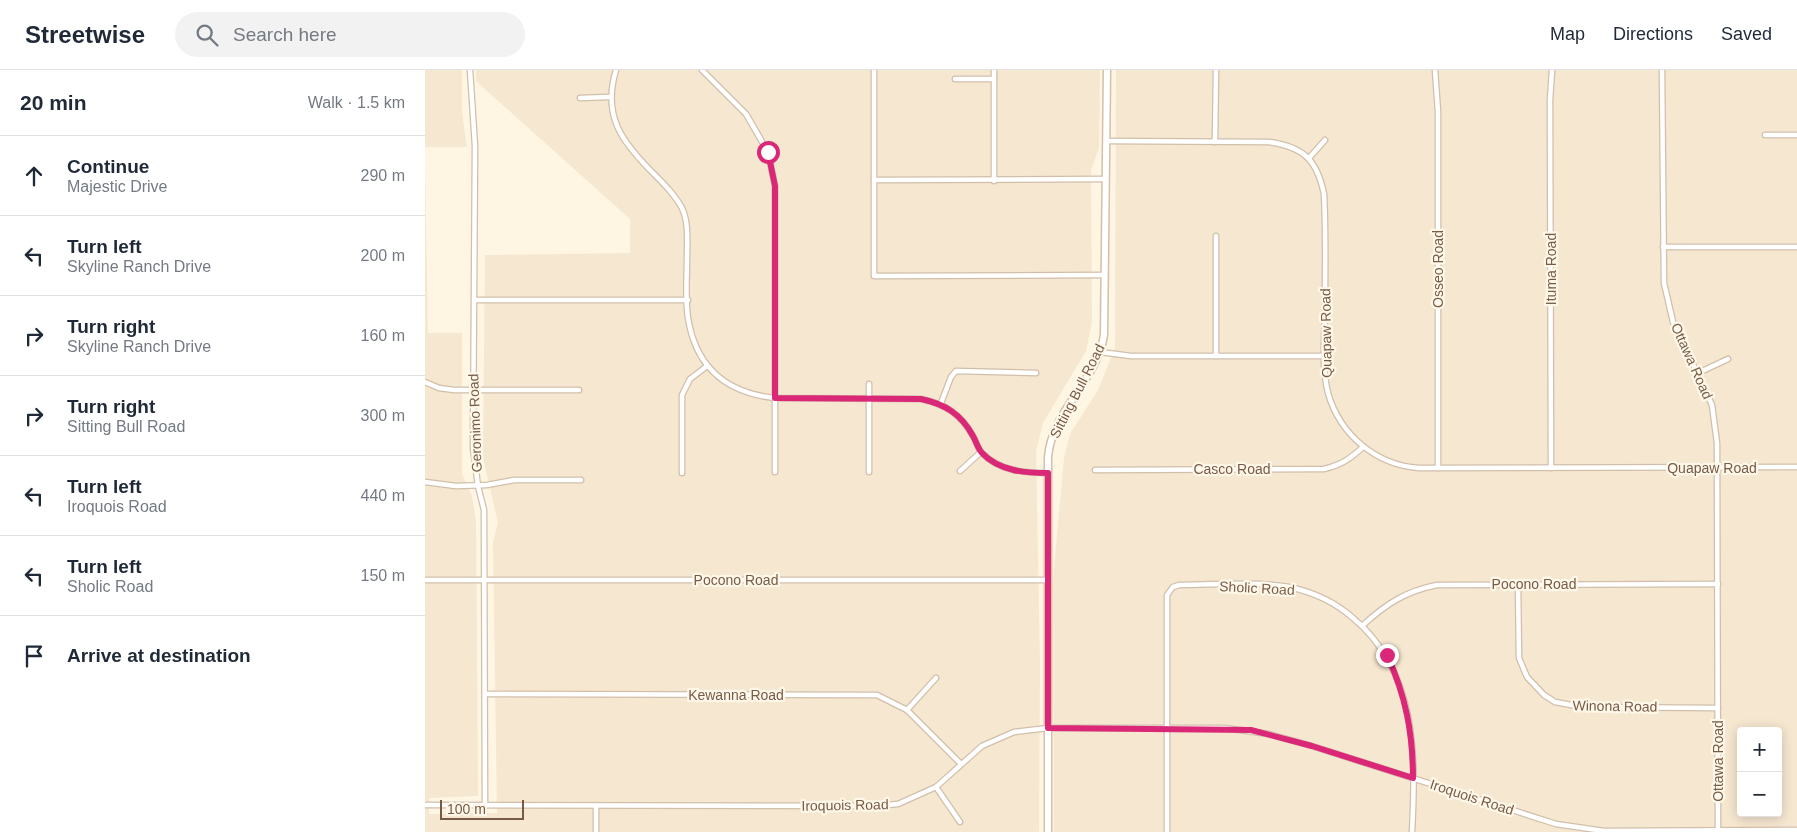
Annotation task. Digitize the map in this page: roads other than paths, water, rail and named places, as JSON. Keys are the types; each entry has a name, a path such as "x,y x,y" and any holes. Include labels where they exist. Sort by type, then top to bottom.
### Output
{"street":[{"name":"Geronimo Road","path":"470,70 475,146 473,448 478,486 484,510 485,806"},
{"path":"616,70 609,97 618,130 635,156 671,191 683,210 687,229 688,317 693,340 707,366 724,382 753,395 775,398 921,399 941,403 958,416 973,435 981,452 994,463 1014,470 1048,473"},
{"path":"702,70 746,114 768,152 775,186 775,472"},
{"path":"874,70 874,276 1105,275"},
{"path":"994,70 994,181"},
{"name":"Sitting Bull Road","path":"1048,832 1049,447 1054,429 1100,352 1105,325 1107,70"},
{"path":"1215,142 1216,70"},
{"name":"Osseo Road","path":"1435,70 1438,112 1438,468"},
{"name":"Ituma Road","path":"1551,468 1550,100 1552,70"},
{"name":"Ottawa Road","path":"1663,70 1663,247 1668,304 1673,322 1712,406 1716,434 1718,468 1718,831"},
{"path":"955,78 994,79"},
{"path":"580,98 609,97"},
{"path":"1765,135 1797,135"},
{"path":"1107,141 1281,144 1298,149 1309,158 1325,140"},
{"name":"Quapaw Road","path":"1309,158 1317,169 1324,194 1325,356 1328,391 1333,408 1351,436 1363,447 1390,463 1404,467 1797,467"},
{"path":"874,180 994,181 1105,179"},
{"path":"1215,356 1216,236"},
{"path":"1663,247 1797,247"},
{"path":"475,300 687,300"},
{"path":"1100,352 1131,356 1325,356"},
{"path":"1698,373 1728,359"},
{"path":"682,473 682,395 690,379 707,366"},
{"path":"941,403 951,377 956,371 1037,373"},
{"path":"425,382 439,388 474,390 579,390"},
{"path":"869,384 869,472"},
{"name":"Casco Road","path":"1095,470 1324,469 1338,466 1350,459 1363,447"},
{"path":"959,471 981,452"},
{"path":"425,482 456,486 478,486 514,480 581,480"},
{"name":"Pocono Road","path":"425,580 1048,580"},
{"name":"Pocono Road","path":"1363,625 1384,606 1416,589 1455,584 1718,584"},
{"name":"Winona Road","path":"1518,584 1519,658 1527,677 1544,695 1555,702 1582,708 1718,708"},
{"name":"Sholic Road","path":"1167,728 1167,595 1173,587 1179,585 1289,587 1321,597 1363,625 1387,655 1401,688 1411,732 1413,778 1412,832"},
{"path":"907,710 936,678"},
{"name":"Kewanna Road","path":"485,694 877,695 907,710 961,764"},
{"path":"1167,728 1167,832"},
{"name":"Iroquois Road","path":"425,805 876,806 898,804 936,787 982,746 997,738 1031,729 1225,728 1269,734 1556,824 1577,828 1718,831 1797,830"},
{"path":"936,787 960,822"},
{"path":"596,806 596,832"}]}
